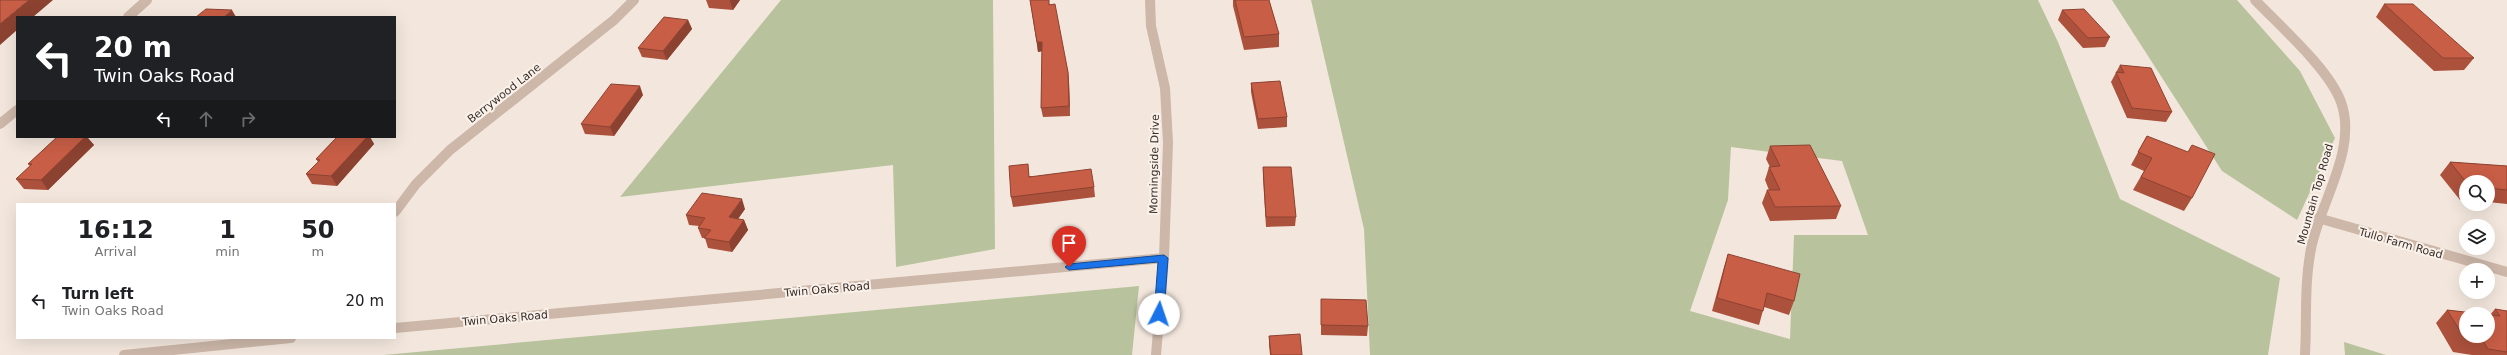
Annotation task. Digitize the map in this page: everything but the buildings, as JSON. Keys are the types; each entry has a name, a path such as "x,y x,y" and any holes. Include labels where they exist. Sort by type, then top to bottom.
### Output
{"street":[{"path":"129,16 147,0"},
{"name":"Berrywood Lane","path":"396,211 416,184 450,150 614,20 634,0"},
{"name":"Morningside Drive","path":"1150,0 1152,26 1165,88 1168,143 1164,258"},
{"name":"Mountain Top Road","path":"2255,0 2326,77 2340,100 2344,114 2345,130 2339,160 2318,218 2311,249 2305,355"},
{"path":"0,124 16,111"},
{"name":"Tullo Farm Road","path":"2318,218 2507,272"},
{"path":"1156,355 1164,258"},
{"name":"Twin Oaks Road","path":"396,328 1164,258"},
{"path":"124,355 281,339"}],"green space":[{"path":"781,0 993,0 995,249 896,267 893,165 620,197"},
{"path":"1311,0 2038,0 2058,42 2120,199 2280,278 2268,355 1370,355 1364,229","holes":["1731,147 1842,161 1868,235 1794,235 1790,339 1690,311 1728,200"]},
{"path":"2112,0 2237,0 2300,71 2335,138 2297,220 2222,171"},
{"path":"1139,286 1132,355 383,355"},
{"path":"2344,342 2386,355 2345,355"}],"route":[{"path":"1069,267 1164,258 1159,314"}]}
